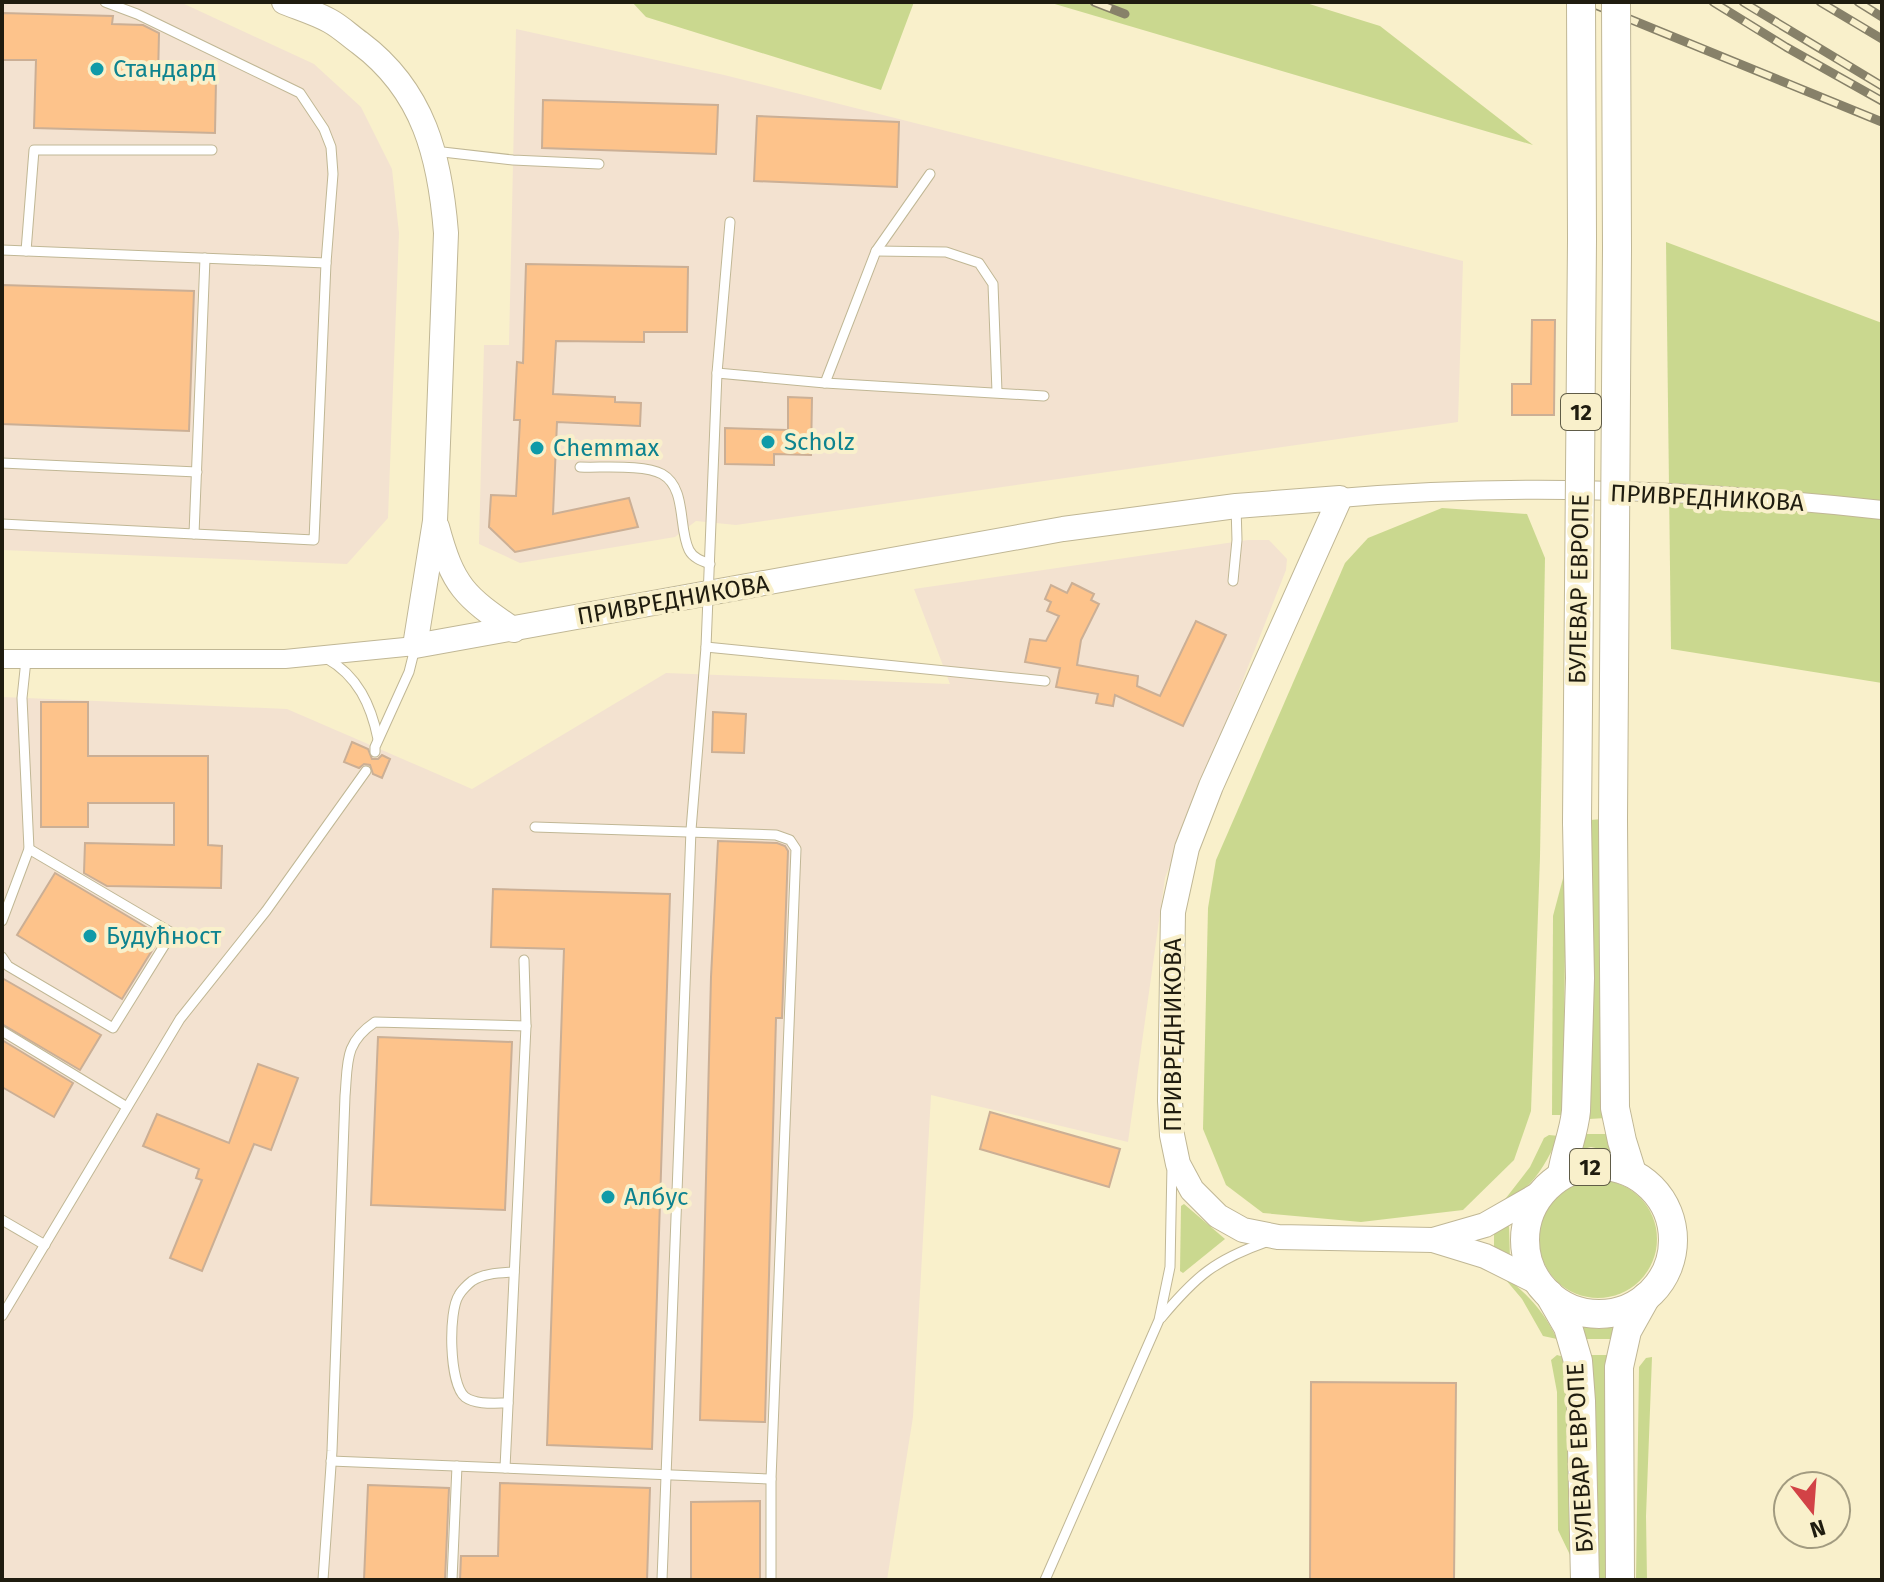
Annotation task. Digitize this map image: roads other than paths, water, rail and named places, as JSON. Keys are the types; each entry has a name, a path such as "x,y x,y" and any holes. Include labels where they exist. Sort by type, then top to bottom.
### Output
{"main road":[{"name":"БУЛЕВАР ЕВРОПЕ","path":"1562,1174 1576,1111 1580,978 1577,822 1581,2"},
{"name":"БУЛЕВАР ЕВРОПЕ","path":"1616,2 1615,1108 1632,1173"},
{"name":"БУЛЕВАР ЕВРОПЕ","path":"1585,1580 1578,1361 1568,1327 1528,1260 1525,1235 1532,1206 1539,1194 1562,1174 1597,1166 1615,1167 1632,1173 1652,1188 1666,1208 1673,1231 1671,1256 1662,1279 1646,1297 1627,1331 1619,1367 1620,1580"},
{"path":"1544,1288 1586,1313 1607,1314 1628,1308 1646,1297"}],"street":[{"path":"284,2 332,22 372,52 400,82 421,117 434,151 446,233 435,521 415,646"},
{"name":"ПРИВРЕДНИКОВА","path":"2,659 285,659 415,646 1063,529 1236,506 1497,489 1682,493 1882,510"},
{"name":"ПРИВРЕДНИКОВА","path":"1172,1135 1173,912 1187,848 1211,786 1340,498"},
{"path":"435,521 464,594 514,630"},
{"path":"1172,1135 1178,1164 1192,1190 1218,1216 1243,1230 1278,1237 1433,1240 1485,1256 1544,1288"},
{"path":"1433,1240 1485,1225 1539,1194"}],"lane":[{"path":"2,524 314,540 333,174 331,147 300,93 137,14 105,2"},
{"path":"26,251 34,150 212,150"},
{"path":"434,151 513,160 599,164"},
{"path":"825,383 876,251 930,174"},
{"path":"662,1580 691,830 706,647 717,373 730,222"},
{"path":"2,250 326,263"},
{"path":"876,251 946,252 979,263 993,284 997,392"},
{"path":"194,534 205,258"},
{"path":"717,373 1044,396"},
{"path":"2,463 197,472"},
{"path":"580,467 647,470 662,474 672,482 690,551 710,564"},
{"path":"1233,581 1236,506"},
{"path":"375,752 409,672 415,646"},
{"path":"706,647 1045,681"},
{"path":"324,656 353,678 373,717 378,739"},
{"path":"2,921 29,849 22,698 26,660"},
{"path":"2,1316 180,1019 266,911 366,771"},
{"path":"535,827 776,835 790,840 796,849 771,1479 771,1580"},
{"path":"2,957 8,966 113,1028 172,933 29,849"},
{"path":"505,1468 526,1026 524,960"},
{"path":"323,1580 331,1461 345,1096 350,1047 360,1032 375,1022 526,1026"},
{"path":"2,1031 127,1107"},
{"name":"ПРИВРЕДНИКОВА","path":"1045,1580 1159,1320 1170,1267 1172,1135"},
{"path":"2,1220 45,1245"},
{"path":"1159,1320 1189,1284 1229,1255 1278,1237"},
{"path":"508,1403 476,1402 465,1397 456,1386 453,1310 458,1295 471,1281 486,1275 514,1272"},
{"path":"331,1461 771,1479"},
{"path":"452,1580 457,1466"}],"railway":[{"path":"1094,2 1125,14"},
{"path":"1588,2 1882,122"},
{"path":"1713,2 1882,101"},
{"path":"1743,2 1882,86"},
{"path":"1820,2 1882,39"},
{"path":"1858,2 1882,17"}],"place":[{"name":"Стандард","path":"97,69"},
{"name":"Scholz","path":"768,442"},
{"name":"Chemmax","path":"537,448"},
{"name":"Будућност","path":"90,936"},
{"name":"Албус","path":"608,1197"}]}
